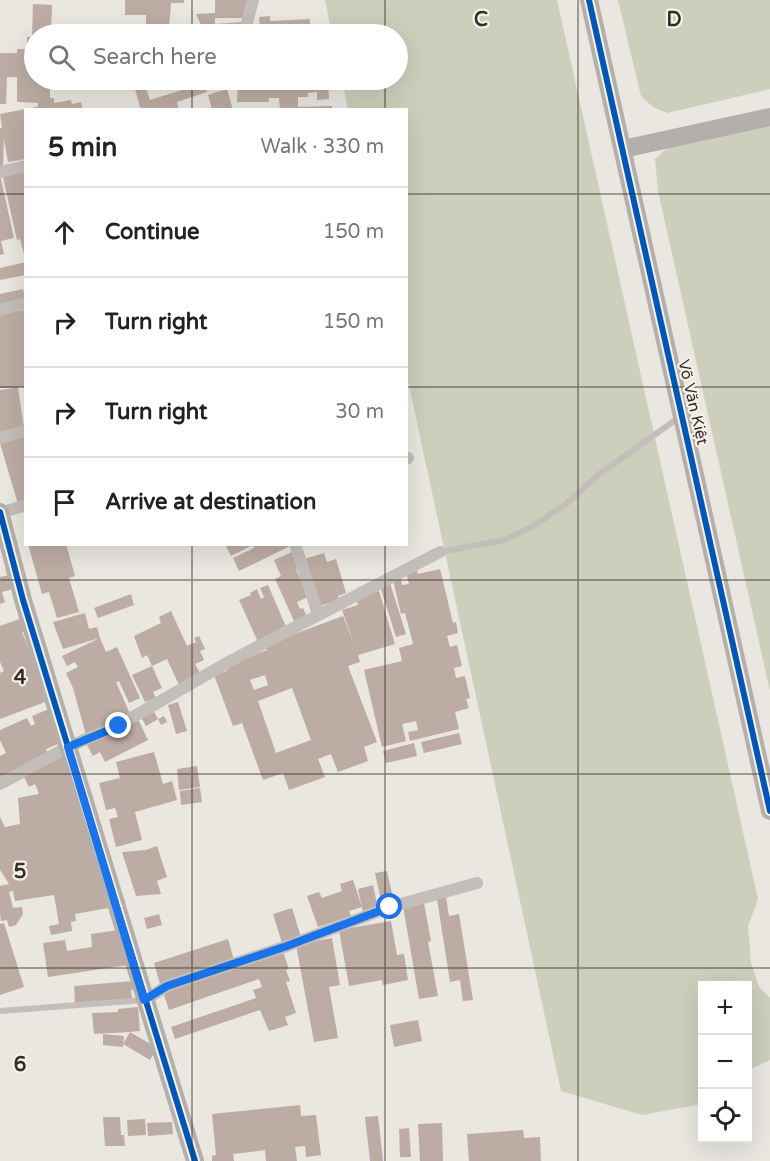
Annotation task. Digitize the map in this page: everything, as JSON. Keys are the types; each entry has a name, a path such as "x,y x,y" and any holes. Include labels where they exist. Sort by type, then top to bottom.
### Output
{"street":[{"path":"247,24 253,0"},
{"name":"Võ Văn Kiệt","path":"589,0 770,811"},
{"path":"623,149 770,117"},
{"path":"0,172 24,166"},
{"path":"0,310 24,304"},
{"path":"0,438 24,432"},
{"path":"24,506 0,512 3,535 195,1161"},
{"path":"296,546 318,614"},
{"path":"0,784 68,747 119,726 232,660 440,552"},
{"path":"144,1000 167,986 287,946 390,907 477,883"}],"lane":[{"path":"440,552 504,540 530,528 566,504 598,475 683,414"},
{"path":"0,1011 144,1000"}],"green space":[{"path":"325,0 557,0 758,899 748,926 751,963 759,987 770,998 770,1060 752,1068 752,981 698,981 698,1105 642,1115 561,1091 408,381 408,108 348,108 344,90 408,90 408,24 330,24"},
{"path":"618,0 770,0 770,89 667,113 653,107 641,96"},
{"path":"770,126 770,691 658,191 655,159 668,147"}],"building":[{"path":"125,0 184,0 184,3 171,3 169,24 146,24 146,15 125,15"},
{"path":"215,0 247,0 247,18 215,18 215,24 201,24 196,14 215,13"},
{"path":"33,4 52,5 51,24 32,24"},
{"path":"270,16 270,21 310,19 310,24 260,24 259,17"},
{"path":"244,22 244,24 215,24"},
{"path":"17,49 24,49 24,90 50,90 50,98 54,98 54,103 71,100 72,104 81,102 82,108 32,108 38,106 38,103 17,102 17,77 7,77 6,104 0,104 0,53 17,53"},
{"path":"135,90 146,90 150,100 182,90 206,90 207,92 177,102 178,108 140,108"},
{"path":"227,90 232,108 212,108 208,95"},
{"path":"238,90 329,90 329,99 317,100 317,92 308,93 308,97 298,97 298,107 332,106 332,108 280,108 279,98 269,98 269,102 237,102"},
{"path":"24,109 24,159 8,162 4,139 3,167 0,169 0,128 2,128 0,114"},
{"path":"24,168 24,254 20,239 17,240 2,173"},
{"path":"0,175 14,238 1,241 4,254 0,255"},
{"path":"24,262 24,275 0,280 0,268"},
{"path":"23,289 24,301 0,306 0,294"},
{"path":"24,310 24,387 18,387 24,428 0,432 0,390 15,388 0,388 0,314"},
{"path":"24,437 24,502 18,504 0,443"},
{"path":"29,546 67,546 75,576 69,578 79,612 57,618 49,592 42,594"},
{"path":"226,546 251,546 231,556"},
{"path":"253,546 290,546 239,571 233,558 254,548"},
{"path":"292,552 299,568 296,569 308,597 297,602 307,617 295,623 275,579 281,576 274,560"},
{"path":"324,553 327,562 336,559 346,593 338,596 339,600 319,606 304,559"},
{"path":"440,569 453,623 456,622 458,633 447,636 450,647 457,645 462,666 454,668 456,678 465,676 470,698 466,699 469,708 455,712 459,729 410,741 408,732 418,730 416,721 402,724 406,741 382,747 364,670 402,661 399,648 413,644 405,613 401,614 393,580 401,579 402,585 409,584 406,573 417,570 418,574"},
{"path":"14,574 17,588 2,592 5,602 0,604 0,577"},
{"path":"390,583 406,634 396,637 380,586"},
{"path":"268,585 287,629 258,642 239,600 251,595 250,593 257,589 261,599 264,597 260,588"},
{"path":"379,591 395,644 358,655 360,662 348,666 377,742 364,747 368,761 338,772 331,754 318,759 325,777 289,790 283,773 263,780 242,723 233,726 214,675 227,671 225,666 267,650 265,645 343,616 355,647 342,610 358,605 356,598","holes":["265,675 268,685 254,690 250,680","292,688 311,740 276,753 258,701"]},
{"path":"131,594 134,605 98,618 94,608"},
{"path":"171,611 187,646 196,642 194,638 199,636 205,649 200,651 204,660 195,664 201,675 179,685 167,659 152,666 147,655 142,658 134,636 161,623 159,617"},
{"path":"85,613 89,629 97,627 100,638 63,649 53,622"},
{"path":"25,617 30,629 22,632 29,650 36,647 45,702 0,719 0,673 4,671 0,662 0,626"},
{"path":"100,638 106,652 117,647 140,698 129,703 119,681 116,682 130,714 86,735 73,688 66,673 78,667 75,662 67,666 62,656"},
{"path":"152,666 162,688 153,692 156,698 145,702 132,675"},
{"path":"178,702 187,731 176,734 168,705"},
{"path":"49,709 63,742 46,749 49,756 0,777 0,756 6,753 0,740 0,730 27,718 31,726 35,724 32,716"},
{"path":"153,710 158,719 146,726 141,717"},
{"path":"164,716 167,722 161,725 158,719"},
{"path":"138,719 148,740 105,762 100,752 93,756 87,745"},
{"path":"459,733 462,744 424,753 421,742"},
{"path":"414,743 417,756 386,763 383,751"},
{"path":"154,752 163,784 172,781 177,800 135,812 142,840 116,847 109,819 118,817 115,808 106,810 99,783 120,778 116,762"},
{"path":"63,754 108,908 75,914 76,921 71,922 72,931 51,935 49,926 59,924 54,895 15,901 13,891 9,892 13,908 22,907 23,914 16,925 9,927 7,920 1,921 0,886 9,884 0,870 0,817 5,827 20,824 18,798 39,794 35,784 29,787 23,775"},
{"path":"197,766 200,787 179,790 177,769"},
{"path":"200,788 202,802 181,805 180,791"},
{"path":"157,846 167,877 157,881 161,894 136,896 122,852 146,850"},
{"path":"387,871 394,902 382,905 375,873"},
{"path":"353,880 362,907 349,911 351,916 318,927 307,896 319,892 322,898 342,891 340,884"},
{"path":"373,885 378,909 363,912 358,889"},
{"path":"446,897 449,916 459,914 473,1000 463,1001 460,980 450,982 437,899"},
{"path":"424,903 431,941 428,942 438,996 419,999 403,906"},
{"path":"292,908 301,937 282,943 273,914"},
{"path":"159,914 162,925 147,929 144,918"},
{"path":"391,921 397,955 404,954 408,980 383,985 382,980 349,986 339,930"},
{"path":"4,923 24,987 0,995 0,924"},
{"path":"118,930 128,965 48,977 43,943 65,940 67,951 92,947 91,934"},
{"path":"332,938 340,985 329,987 338,1038 314,1042 296,945"},
{"path":"228,939 234,960 160,984 154,963"},
{"path":"283,952 289,969 286,970 290,981 286,982 296,1013 285,1017 288,1025 269,1031 260,1010 175,1039 171,1027 256,998 253,990 262,987 259,979 169,1010 163,992"},
{"path":"133,981 132,999 75,1004 74,986"},
{"path":"138,1007 140,1031 94,1034 92,1013 118,1012 118,1009"},
{"path":"418,1020 422,1041 394,1047 390,1025"},
{"path":"130,1032 157,1048 150,1060 123,1044"},
{"path":"103,1034 124,1036 123,1047 103,1045"},
{"path":"300,1105 301,1116 316,1115 321,1155 306,1157 305,1146 295,1147 297,1161 266,1161 265,1150 233,1154 234,1161 212,1161 212,1156 216,1155 212,1114"},
{"path":"378,1116 383,1161 370,1161 365,1117"},
{"path":"103,1117 120,1117 121,1135 124,1135 125,1146 105,1146"},
{"path":"145,1119 146,1135 128,1136 127,1120"},
{"path":"172,1122 173,1134 148,1136 147,1123"},
{"path":"442,1123 443,1161 420,1161 418,1124"},
{"path":"409,1128 411,1157 400,1157 399,1129"},
{"path":"523,1130 524,1138 540,1137 541,1161 469,1161 467,1134"}],"cycle path":[{"path":"589,0 770,811"},
{"path":"0,512 23,600 195,1161"}],"route":[{"path":"119,726 68,747 144,1000 167,986 287,946 390,907"}]}
